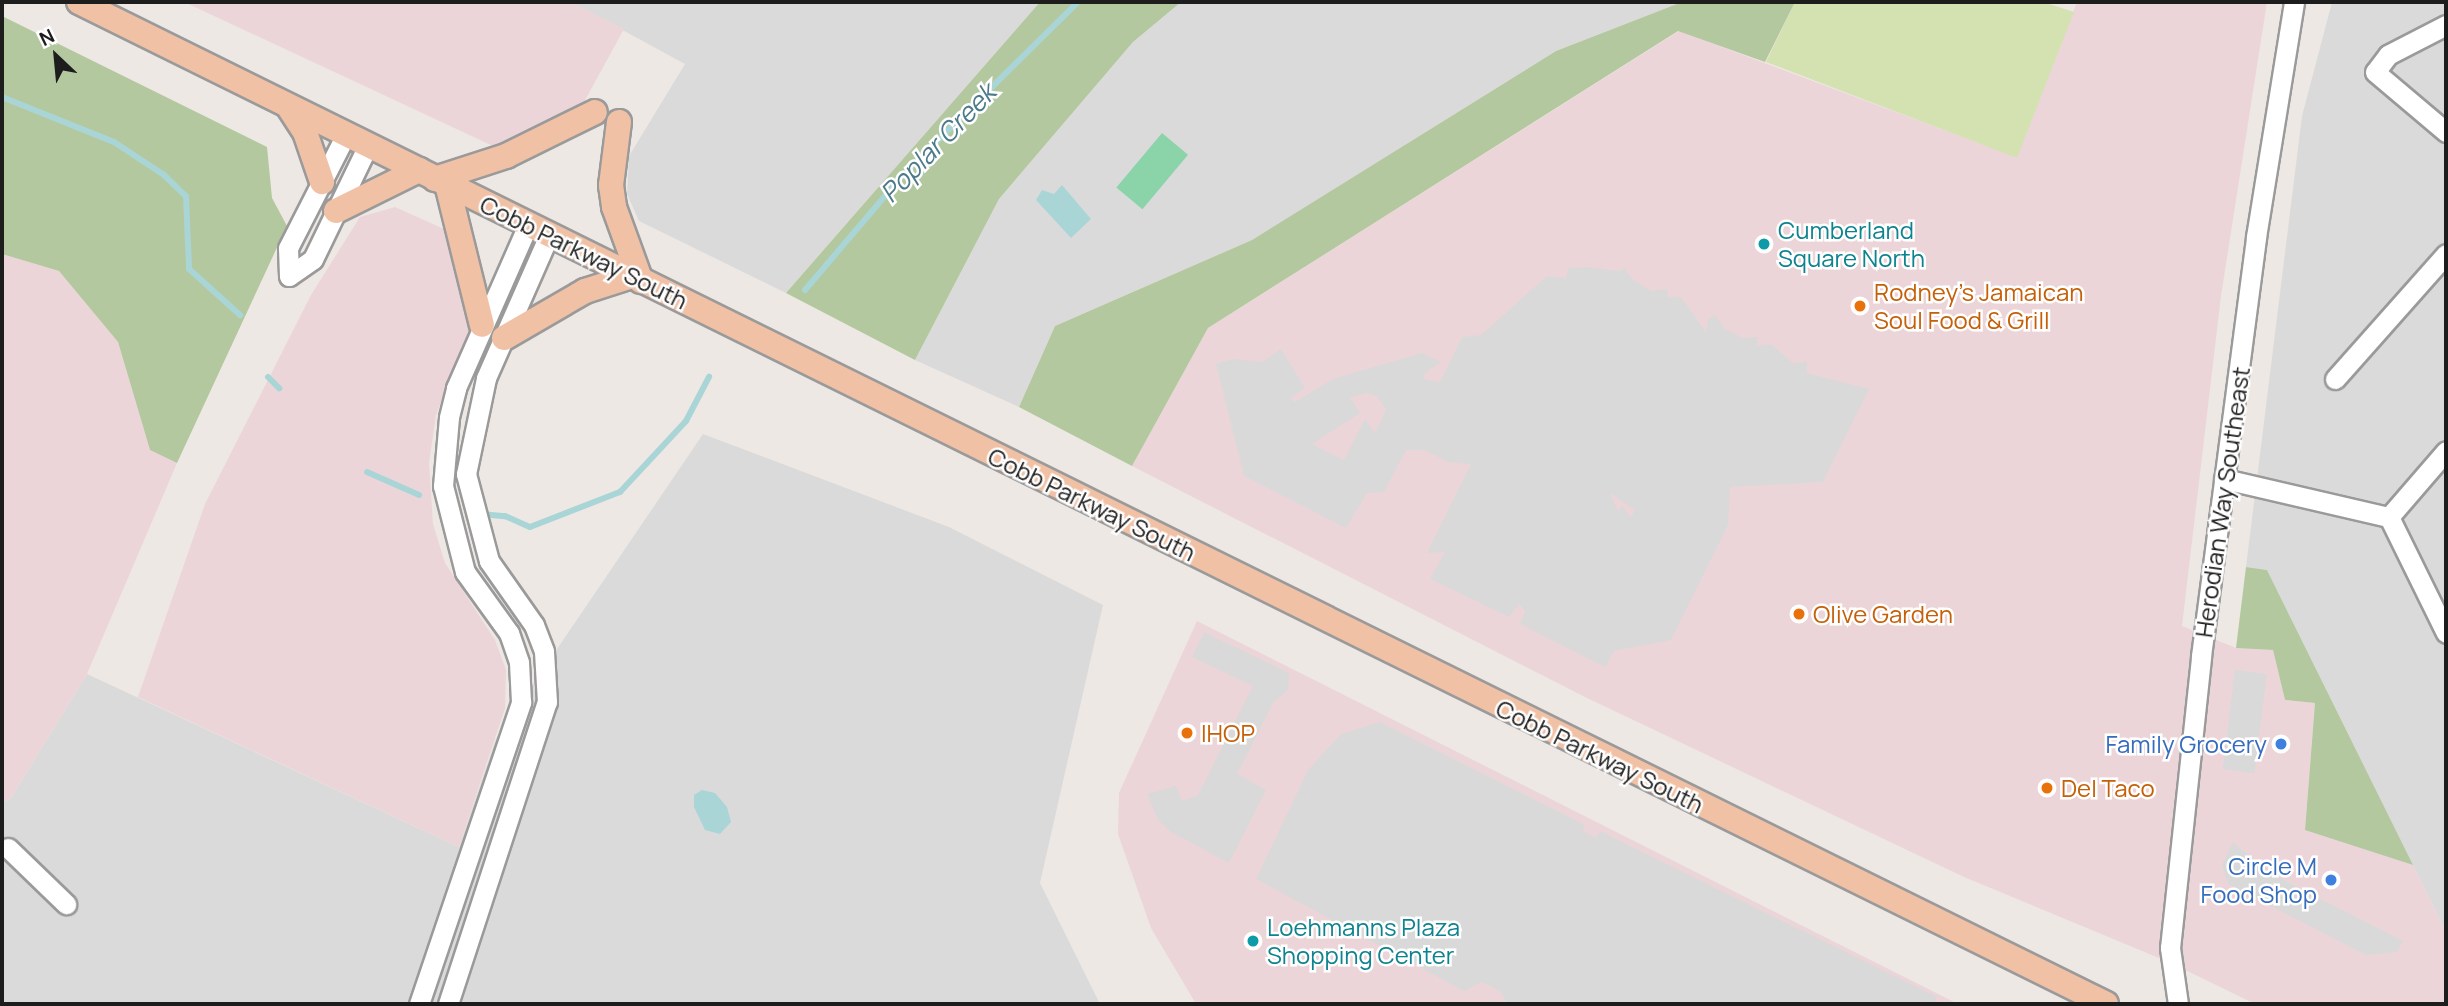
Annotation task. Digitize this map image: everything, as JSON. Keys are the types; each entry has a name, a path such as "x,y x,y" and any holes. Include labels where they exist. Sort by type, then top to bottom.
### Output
{"main road":[{"name":"Cobb Parkway South","path":"79,2 2106,1004"},
{"path":"288,106 305,132 322,182"},
{"path":"336,211 506,156 595,112"},
{"path":"434,178 493,332 585,291 637,278 614,207 611,185 619,122"}],"street":[{"name":"Herodian Way Southeast","path":"2178,1004 2170,948 2224,479 2259,211 2294,2"},
{"path":"2446,25 2388,55 2375,72 2446,132"},
{"path":"357,140 336,211 313,259 289,276 288,248 322,182 357,140"},
{"path":"419,1004 521,702 519,662 509,632 465,572 443,486 449,416 493,332 538,230"},
{"path":"2335,379 2446,254"},
{"path":"448,1004 547,702 544,651 534,625 489,561 466,474 493,332"},
{"path":"2389,517 2446,451"},
{"path":"2224,479 2389,517"},
{"path":"2389,517 2446,633"},
{"path":"8,848 66,904"}],"shaded area":[{"path":"184,2 571,2 624,29 584,102 522,137 493,146"},
{"path":"571,2 1040,2 786,293 639,221 627,194 629,156 685,64"},
{"path":"1181,2 1682,2 1556,51 1252,240 1055,326 1019,407 915,360 999,199 1133,42"},
{"path":"2077,2 2267,2 2221,296 2182,626 2236,648 2273,650 2285,700 2315,703 2305,829 2413,865 2446,932 2446,1004 2255,1004 2171,963 1964,877 1587,698 1132,466 1208,328 1679,31 2016,157"},
{"path":"2332,2 2446,2 2446,932 2267,570 2246,567 2302,116"},
{"path":"395,207 455,234 472,323 436,415 429,463 433,524 445,563 495,640 506,670 505,708 459,847 138,697 205,504 311,295 360,217"},
{"path":"2,254 59,271 118,342 150,450 177,463 87,674 11,798 2,803"},
{"path":"1568,268 1619,271 1625,268 1633,280 1652,291 1667,289 1668,297 1681,297 1706,332 1708,320 1715,315 1725,329 1743,338 1758,337 1757,345 1772,345 1793,363 1807,362 1807,373 1869,389 1823,482 1730,487 1728,525 1671,640 1614,651 1605,667 1520,624 1525,611 1519,604 1509,617 1430,579 1445,552 1427,553 1471,464 1448,462 1425,450 1406,450 1384,492 1367,493 1346,528 1244,476 1216,364 1233,359 1262,362 1281,349 1305,388 1291,398 1295,402 1333,379 1422,353 1441,362 1425,373 1423,379 1440,382 1462,337 1481,335 1547,276 1566,278","holes":["1367,393 1377,396 1386,410 1375,433 1365,419 1344,460 1312,444 1360,413 1350,397","1610,493 1635,510 1631,517 1622,506 1618,511"]},
{"path":"703,434 949,527 1103,605 1040,883 1100,1004 2,1004 2,803 11,798 87,674 459,847 496,739"},
{"path":"1197,621 1958,1004 1196,1004 1151,928 1118,834 1119,793"},
{"path":"1204,632 1289,673 1288,690 1273,703 1237,774 1266,790 1229,863 1171,832 1158,820 1147,794 1176,786 1182,801 1198,795 1253,686 1192,657"},
{"path":"2235,670 2267,674 2255,773 2223,769"},
{"path":"1380,722 1585,825 1582,830 1596,838 1600,831 1937,997 1934,1004 1507,1004 1501,992 1482,982 1464,991 1256,879 1308,770 1341,734"},
{"path":"2233,842 2270,873 2403,941 2397,952 2366,955 2228,884 2222,865"}],"green space":[{"path":"1040,2 1181,2 1133,42 999,199 915,360 786,293"},
{"path":"1682,2 1795,2 1765,62 1678,31 1208,328 1132,466 1019,407 1055,326 1252,240 1556,51"},
{"path":"1795,2 2043,2 2074,12 2017,158 1766,62"},
{"path":"2,16 267,147 272,198 287,226 177,463 150,450 118,342 59,271 2,254"},
{"path":"1162,133 1188,155 1142,209 1116,187"},
{"path":"2246,567 2267,570 2413,865 2305,830 2315,703 2285,700 2273,650 2236,648"}],"water":[{"path":"1062,185 1091,219 1071,238 1036,200 1042,190 1054,194"},
{"path":"702,790 715,793 727,807 731,822 720,834 705,830 694,807 694,795"}],"waterway":[{"name":"Poplar Creek","path":"805,290 902,176 1078,2"},
{"name":"Poplar Creek","path":"2,97 114,142 164,175 186,196 189,269 240,315"},
{"name":"Poplar Creek","path":"268,377 279,388"},
{"name":"Poplar Creek","path":"480,514 505,516 530,527 620,492 686,421 709,377"},
{"name":"Poplar Creek","path":"367,472 419,495"}],"place":[{"name":"Cumberland Square North","path":"1764,244"},
{"name":"Rodney's Jamaican Soul Food & Grill","path":"1860,306"},
{"name":"Olive Garden","path":"1799,614"},
{"name":"IHOP","path":"1187,733"},
{"name":"Family Grocery","path":"2281,744"},
{"name":"Del Taco","path":"2047,788"},
{"name":"Circle M Food Shop","path":"2331,880"},
{"name":"Loehmanns Plaza Shopping Center","path":"1253,941"}]}
